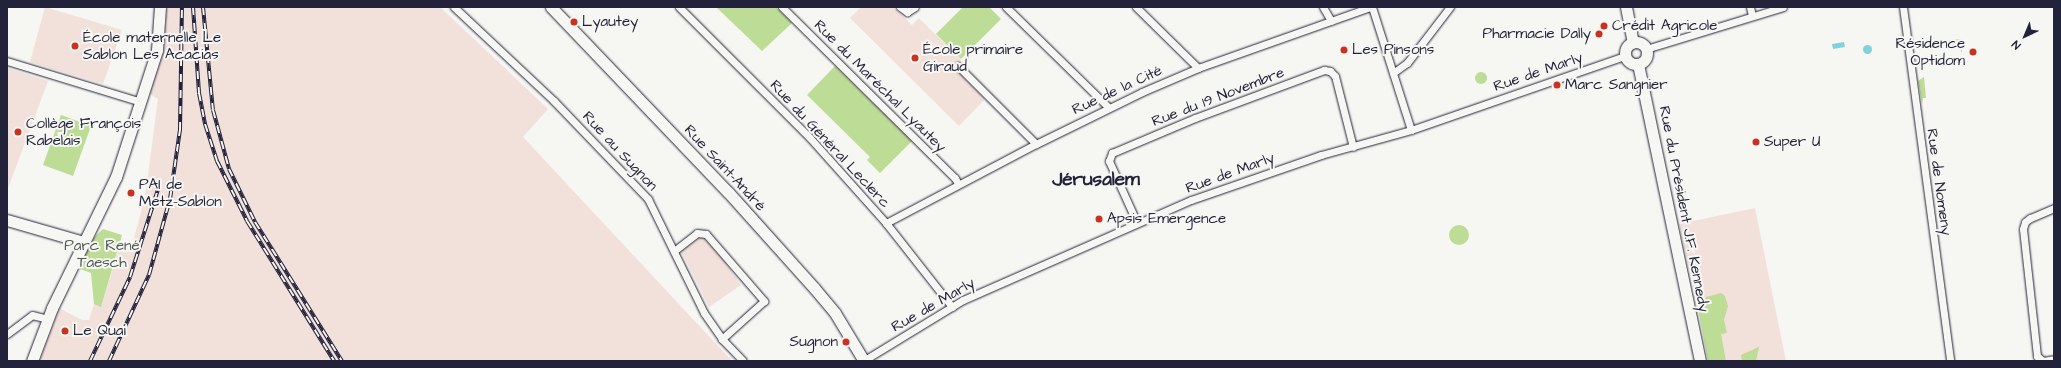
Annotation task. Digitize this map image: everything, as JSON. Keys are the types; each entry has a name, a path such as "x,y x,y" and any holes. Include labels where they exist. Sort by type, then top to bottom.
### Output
{"street":[{"path":"32,361 48,319 83,242 116,177 160,39 160,7"},
{"name":"Rue au Sugnon","path":"454,7 554,101 643,193 674,250 704,313 722,339 743,361"},
{"name":"Rue Saint-André","path":"551,7 728,192 815,289 835,313 864,361"},
{"name":"Rue du Général Leclerc","path":"679,7 810,138 886,223 952,307"},
{"name":"Rue du Maréchal Lyautey","path":"782,7 955,178 958,184"},
{"path":"900,7 908,12 915,7"},
{"path":"1006,7 1109,108"},
{"path":"1136,7 1198,68"},
{"path":"1322,7 1331,21"},
{"path":"1371,7 1411,130"},
{"name":"Rue de la Cité","path":"886,223 1036,144 1109,108 1198,68 1371,7"},
{"path":"1393,72 1407,63 1450,7"},
{"path":"1626,7 1633,42"},
{"path":"1750,7 1752,16"},
{"path":"1646,49 1784,7"},
{"name":"Rue de Nomeny","path":"1903,7 1950,361"},
{"path":"1633,42 1641,43 1646,49 1646,58 1638,64 1630,62 1625,56 1626,48 1633,42"},
{"name":"Rue de Marly","path":"864,361 952,307 1137,223 1249,178 1411,130 1625,56"},
{"path":"7,61 141,102"},
{"name":"Rue du Président J.F. Kennedy","path":"1638,64 1700,361"},
{"path":"958,66 1036,144"},
{"name":"Rue du 19 Novembre","path":"1137,223 1109,161 1112,153 1195,118 1317,73 1330,71 1335,76 1353,147"},
{"path":"2054,208 2030,218 2024,229 2037,356 2043,361 2054,359"},
{"path":"7,220 83,242"},
{"path":"674,250 697,233 706,234 764,301 722,339"},
{"path":"7,334 32,315 48,319"}],"shaded area":[{"name":"École maternelle Le Sablon Les Acacias","path":"45,7 122,30 103,84 30,62"},
{"path":"167,7 440,7 548,109 523,137 732,361 38,361 59,308 82,320 89,320 94,304 101,306 120,245 131,249 145,197 158,99 149,93 163,47"},
{"path":"861,7 893,7 912,25 919,18 961,60 954,68 985,99 959,126 850,18"},
{"name":"Collège François Rabelais","path":"7,68 48,81 7,191"},
{"path":"1755,208 1786,361 1710,361 1679,224"},
{"path":"705,234 741,285 709,307 681,251"}],"green space":[{"path":"716,7 776,7 792,23 762,51"},
{"path":"963,7 989,7 1001,19 961,59 936,34"},
{"path":"1961,39 1962,53 1959,47 1953,47 1952,41 1921,44 1920,50 1920,44 1915,45 1918,50 1914,48 1914,44"},
{"path":"1922,56 1923,62 1948,61 1916,64 1917,58"},
{"path":"835,66 912,141 880,173 867,160 870,157 807,95"},
{"path":"1481,72 1485,74 1487,78 1485,82 1481,84 1477,82 1475,78 1477,74"},
{"path":"1924,77 1926,98 1923,98 1922,104 1918,81"},
{"path":"61,115 91,126 73,176 43,165"},
{"path":"1459,225 1466,228 1469,235 1466,242 1459,245 1452,242 1449,235 1452,228"},
{"name":"Parc René Taesch","path":"103,229 122,235 101,307 94,304 91,273 80,269 87,244"},
{"path":"1721,293 1725,296 1728,306 1724,320 1727,333 1721,334 1726,361 1708,361 1698,309 1706,297"},
{"path":"1759,347 1756,361 1742,361 1741,355"}],"water":[{"path":"1844,42 1845,47 1833,49 1832,44"},
{"path":"1867,44 1872,49 1867,54 1862,49"}],"railway":[{"path":"109,361 149,275 170,199 180,130 182,7"},
{"path":"193,7 199,93 205,124 217,161 247,221 334,361"},
{"path":"203,7 213,110 229,169 255,222 342,361"},
{"path":"90,361 130,277 159,186"}],"place":[{"name":"Lyautey","path":"574,22"},
{"name":"Crédit Agricole","path":"1604,26"},
{"name":"Pharmacie Dally","path":"1599,34"},
{"name":"École maternelle Le Sablon Les Acacias","path":"75,46"},
{"name":"Les Pinsons","path":"1344,50"},
{"name":"Résidence Optidom","path":"1973,52"},
{"name":"École primaire Giraud","path":"915,58"},
{"name":"Marc Sangnier","path":"1557,85"},
{"name":"Collège François Rabelais","path":"18,132"},
{"name":"Super U","path":"1756,142"},
{"name":"PAI de Metz-Sablon","path":"131,193"},
{"name":"Apsis Emergence","path":"1099,219"},
{"name":"Le Quai","path":"65,331"},
{"name":"Sugnon","path":"846,342"}],"district":[{"name":"Jérusalem","path":"1096,180"}]}
